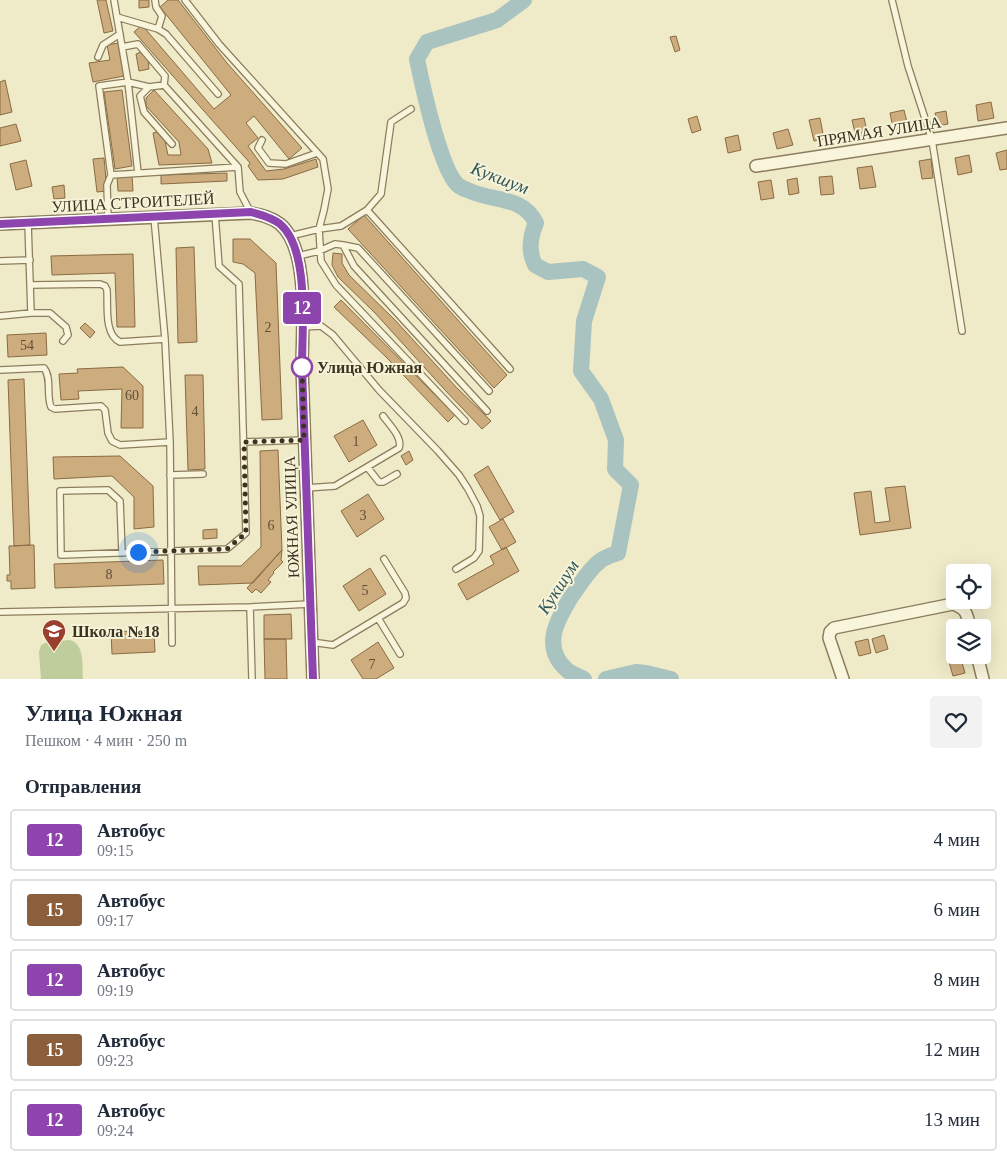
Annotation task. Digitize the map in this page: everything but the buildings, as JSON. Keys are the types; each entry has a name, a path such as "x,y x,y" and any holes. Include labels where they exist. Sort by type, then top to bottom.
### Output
{"street":[{"name":"ПРЯМАЯ УЛИЦА","path":"756,166 1007,128"},
{"name":"УЛИЦА СТРОИТЕЛЕЙ","path":"0,224 251,212 267,216"},
{"name":"ЮЖНАЯ УЛИЦА","path":"267,216 280,224 290,236 298,256 303,316 304,440 313,679"},
{"path":"843,679 829,638 830,632 834,628 953,604 962,607 968,619"},
{"path":"979,664 983,679"}],"lane":[{"path":"120,0 115,3 128,82 138,173"},
{"path":"155,0 156,7 162,16 158,29"},
{"path":"185,0 219,44 323,160 328,189 319,229 319,251 321,261 336,285 465,421"},
{"path":"892,0 908,66 932,140 962,331"},
{"path":"117,17 158,29 166,34 218,94"},
{"path":"98,57 103,45 120,34"},
{"path":"122,48 138,44 165,76 164,85 238,167 240,192 251,212"},
{"path":"108,219 108,185 111,175 99,86 128,82 149,87 164,85"},
{"path":"149,87 140,96 144,112 172,144"},
{"path":"290,236 341,226 367,210 381,194 391,122 411,109"},
{"path":"262,140 258,148 269,163 286,164 317,153"},
{"path":"111,175 238,167"},
{"path":"367,210 510,369"},
{"path":"122,553 120,500 108,490 60,491 61,555 122,553 170,550 227,549 246,533 238,284 219,266 215,214"},
{"path":"154,217 165,340 170,442 172,643"},
{"path":"28,223 32,313"},
{"path":"298,256 319,251 335,244 358,248 489,391"},
{"path":"343,245 354,266 487,411"},
{"path":"0,262 30,260"},
{"path":"31,285 100,284 105,286 107,290 110,332 114,339 120,342 165,340"},
{"path":"0,316 50,313 66,327 68,336 63,341"},
{"path":"302,327 321,326 333,335 379,390 438,451 459,475 468,489 480,516 479,551 474,558 456,569"},
{"path":"0,370 44,368 48,372 50,407 55,409 101,406 105,410 108,433 112,441 120,445 170,442"},
{"path":"306,488 335,486 394,453 399,448 399,439 384,416"},
{"path":"244,442 304,440"},
{"path":"368,468 379,482 383,482 397,474"},
{"path":"170,475 203,474"},
{"path":"311,642 333,645 403,603 406,598 405,593 384,559"},
{"path":"0,612 310,604"},
{"path":"250,607 252,679"},
{"path":"378,618 400,654"}],"green space":[{"path":"70,640 75,642 80,651 83,679 41,679 39,652 41,645 47,642"}],"waterway":[{"name":"Кукшум","path":"524,0 497,20 427,42 417,59 439,147 452,178 459,186 466,190 508,201 524,208 530,214 536,223 531,244 531,255 535,265 548,272 583,269 598,277 584,321 581,371 601,399 616,440 615,469 631,485 618,553 602,560 588,573 571,597 561,615 554,634 553,643 559,661 569,671 584,679"},
{"name":"Кукшум","path":"606,679 636,672 671,679"}],"bus line":[{"name":"12","path":"0,224 251,212 267,216 280,224 290,236 298,256 300,268 303,316 302,367 313,679"}],"place":[{"name":"Улица Южная","path":"302,367"},
{"name":"Школа №18","path":"54,652"}],"route":[{"path":"138,552 227,549 246,533 244,442 304,440 302,367"}]}
